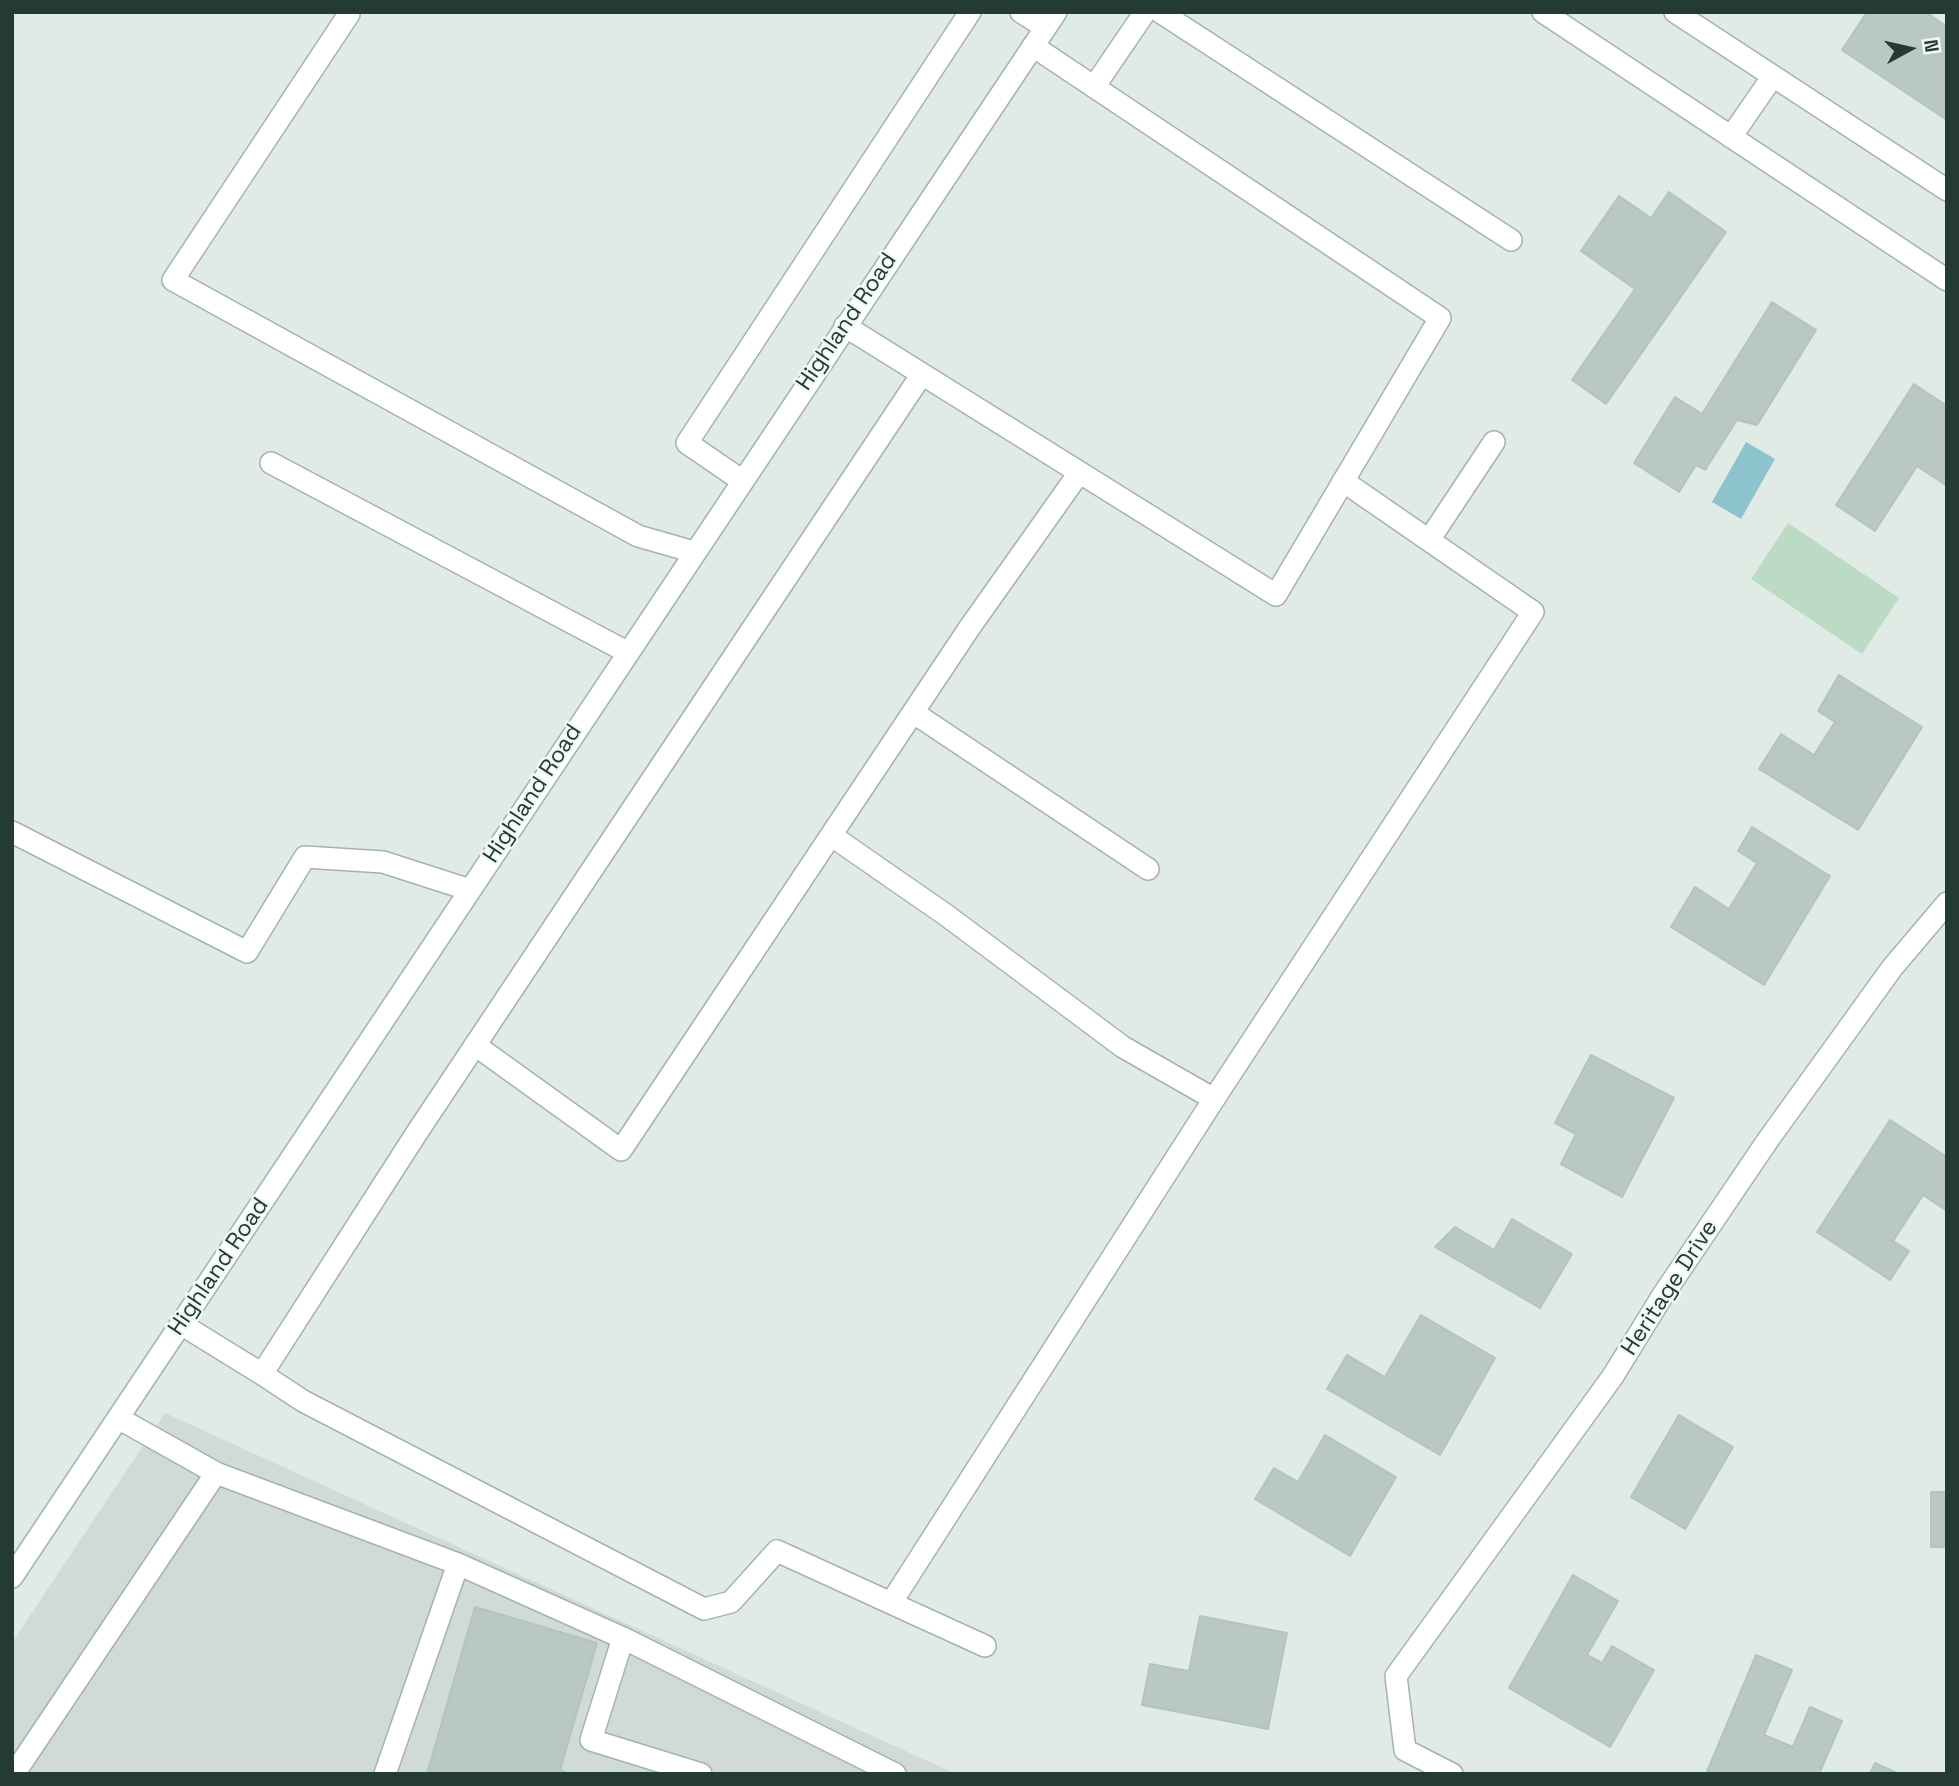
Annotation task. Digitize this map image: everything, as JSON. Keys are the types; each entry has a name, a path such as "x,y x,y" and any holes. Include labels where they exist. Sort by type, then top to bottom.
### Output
{"street":[{"path":"741,480 687,443 970,12"},
{"path":"1021,12 1051,20"},
{"path":"1094,87 1146,12"},
{"path":"1160,12 1511,240"},
{"path":"1543,12 1947,280"},
{"path":"1675,12 1947,190"},
{"path":"349,14 173,280 638,536 694,552"},
{"name":"Highland Road","path":"12,1577 741,480 1051,20"},
{"path":"845,327 1276,595 1440,318 1033,46"},
{"path":"1731,137 1773,76"},
{"path":"262,1374 475,1045 922,374"},
{"path":"1429,540 1494,442"},
{"path":"271,463 627,652"},
{"path":"475,1045 621,1150 970,627 1079,473"},
{"path":"891,1603 1214,1099 1533,612 1343,481"},
{"path":"914,713 1148,869"},
{"path":"12,832 247,952 304,857 383,862 470,890"},
{"path":"832,836 946,915 1123,1046 1214,1099"},
{"name":"Heritage Drive","path":"1452,1774 1405,1750 1396,1676 1613,1376 1663,1295 1768,1140 1892,968 1947,903"},
{"path":"181,1324 303,1401 704,1609 731,1602 777,1551 985,1646"},
{"path":"118,1418 216,1474 458,1564 623,1638 894,1774"},
{"path":"14,1774 216,1474"},
{"path":"385,1774 458,1564"},
{"path":"623,1638 591,1740 701,1774"}],"shaded area":[{"path":"165,1413 956,1774 12,1774 12,1643"}],"green space":[{"path":"1788,523 1899,598 1862,654 1751,579"}],"water":[{"path":"1746,442 1775,459 1741,519 1712,502"}],"building":[{"path":"1867,12 1926,12 1947,27 1947,120 1842,50"},
{"path":"1669,192 1726,232 1606,404 1572,380 1635,289 1581,251 1619,196 1651,218"},
{"path":"1772,302 1816,330 1757,425 1737,420 1705,470 1696,465 1679,492 1634,463 1675,397 1702,414"},
{"path":"1914,384 1947,406 1947,486 1917,466 1875,531 1836,505"},
{"path":"1839,675 1922,727 1858,830 1759,769 1781,734 1814,755 1835,722 1818,711"},
{"path":"1752,827 1830,876 1764,985 1671,927 1695,887 1729,909 1757,863 1738,851"},
{"path":"1591,1055 1674,1098 1622,1197 1561,1164 1576,1134 1555,1123"},
{"path":"1890,1120 1947,1157 1947,1211 1923,1195 1893,1241 1909,1251 1890,1280 1817,1232"},
{"path":"1512,1219 1572,1254 1540,1308 1435,1247 1455,1227 1494,1250"},
{"path":"1421,1315 1495,1358 1440,1455 1327,1389 1347,1355 1385,1377"},
{"path":"1679,1415 1733,1447 1685,1529 1631,1497"},
{"path":"1325,1435 1396,1477 1350,1556 1255,1499 1274,1468 1298,1482"},
{"path":"1931,1492 1947,1492 1947,1547 1931,1547"},
{"path":"1573,1575 1618,1601 1587,1655 1602,1663 1612,1646 1654,1670 1610,1747 1509,1688"},
{"path":"475,1607 597,1643 560,1770 570,1774 427,1774"},
{"path":"1200,1616 1287,1633 1268,1729 1142,1705 1150,1664 1189,1671"},
{"path":"1756,1655 1792,1670 1764,1735 1793,1747 1810,1707 1842,1721 1819,1774 1706,1774"},
{"path":"1875,1763 1899,1774 1870,1774"}]}
